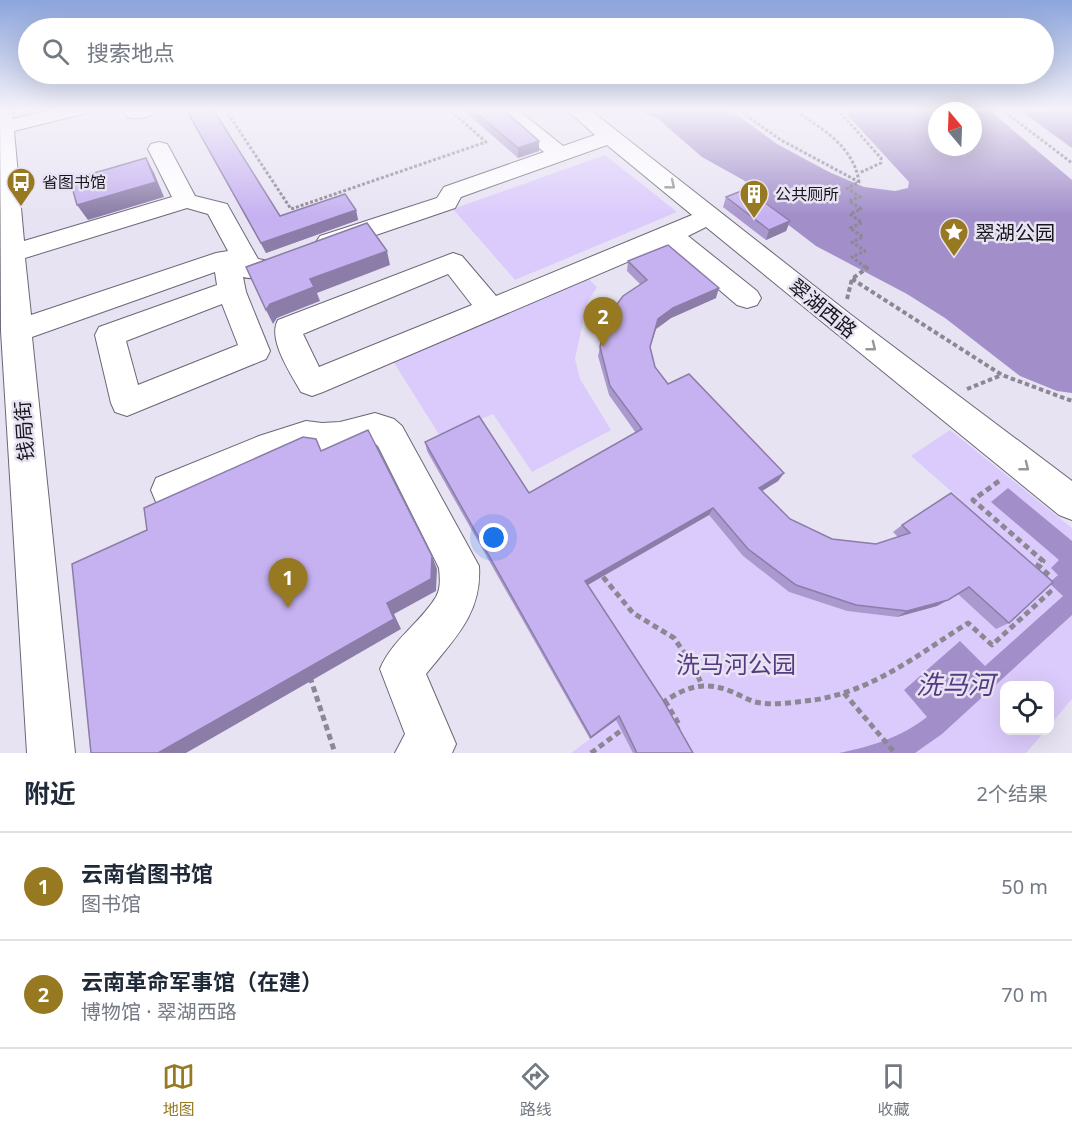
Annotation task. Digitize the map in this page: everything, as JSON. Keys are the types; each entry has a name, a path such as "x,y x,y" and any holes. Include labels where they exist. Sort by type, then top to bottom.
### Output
{"street":[{"name":"钱局街","path":"3,144 16,331 13,465 51,753"},
{"path":"548,144 560,154"},
{"path":"10,254 186,201 218,209 251,270 446,203 452,192 588,144"},
{"name":"翠湖西路","path":"621,144 709,217 1072,503"},
{"path":"159,149 186,201"},
{"path":"490,309 453,262 288,328 289,338 312,383 490,309 670,234 709,217"},
{"path":"670,234 747,298"},
{"path":"16,331 225,259 230,273 231,290 255,351 127,403 110,335 231,290"},
{"path":"169,490 271,446 306,435 322,438 340,437 375,427 382,429 390,436 459,566 460,584 453,608 402,669 432,744 419,753"}],"path":[{"path":"248,144 291,209 480,144"},
{"path":"789,144 859,183"},
{"path":"839,144 860,173 859,183"},
{"path":"860,173 881,163 881,158 869,144"},
{"path":"1047,144 1072,163"},
{"path":"859,183 847,188 860,197 849,201 861,209 850,214 862,223 850,228 863,237 852,242 865,251 852,257 867,268 860,271"},
{"path":"852,279 1002,375 1072,401"},
{"path":"958,393 1002,375"},
{"path":"657,706 683,689 701,683 718,686 748,700 762,703 844,693 873,682 968,623 992,645 1050,592 1041,584 1050,576 1038,565 1043,561 973,500 1021,464"},
{"path":"603,577 633,613 674,638 694,667 701,683"},
{"path":"1020,607 1026,614"},
{"path":"310,675 335,753"},
{"path":"844,693 895,753"},
{"path":"665,701 680,726 674,729"},
{"path":"620,717 625,728"},
{"path":"591,753 633,723"}],"green space":[{"path":"605,155 677,212 515,280 453,209"},
{"path":"573,264 597,287 587,303 575,359 580,379 611,430 532,472 493,414 440,436 384,347"},
{"name":"洗马河公园","path":"950,430 1072,528 1072,699 1054,720 1054,681 1000,681 1000,735 1042,735 1026,753 571,753 652,693 584,587 709,515 743,556 789,592 847,611 897,617 958,593 996,629 950,508 960,499 911,456"}],"water":[{"name":"翠湖公园","path":"687,144 777,144 829,172 864,187 895,191 908,188 909,182 874,144 928,144 928,156 982,156 982,144 1030,144 1072,180 1072,393 1057,391 1020,376 945,318 907,294 816,246 786,223 745,181 702,157"},
{"name":"洗马河","path":"1008,488 1072,541 1072,615 942,734 915,753 839,753 885,740 927,717 904,690 960,641 985,666 1063,596 1049,583 1058,575 1051,568 1059,560 991,502"}],"building":[{"path":"206,144 235,144 280,216 345,194 356,210 261,243"},
{"path":"513,144 530,144 518,148"},
{"path":"146,158 156,182 77,205 70,180"},
{"path":"746,189 790,221 769,230 726,197"},
{"path":"367,223 387,251 310,279 314,287 270,304 266,310 246,267"},
{"path":"668,245 719,288 673,308 658,319 650,347 655,367 668,384 689,374 784,473 759,488 790,519 832,539 876,544 910,533 902,525 951,493 1053,582 1009,623 969,587 948,600 907,611 856,605 796,585 748,549 713,508 585,581 661,697 693,753 637,753 619,716 591,737 425,442 479,416 529,493 642,429 610,386 600,347 606,319 623,296 647,280 628,261"},
{"path":"368,430 432,556 431,579 387,603 394,619 158,753 91,753 72,564 147,530 144,508 303,437 316,439 321,451"}],"place":[{"name":"省图书馆","path":"21,208"},
{"name":"公共厕所","path":"754,220"},
{"name":"翠湖公园","path":"954,258"},
{"name":"云南革命军事馆（在建）","path":"603,347"},
{"name":"云南省图书馆","path":"288,608"}]}
